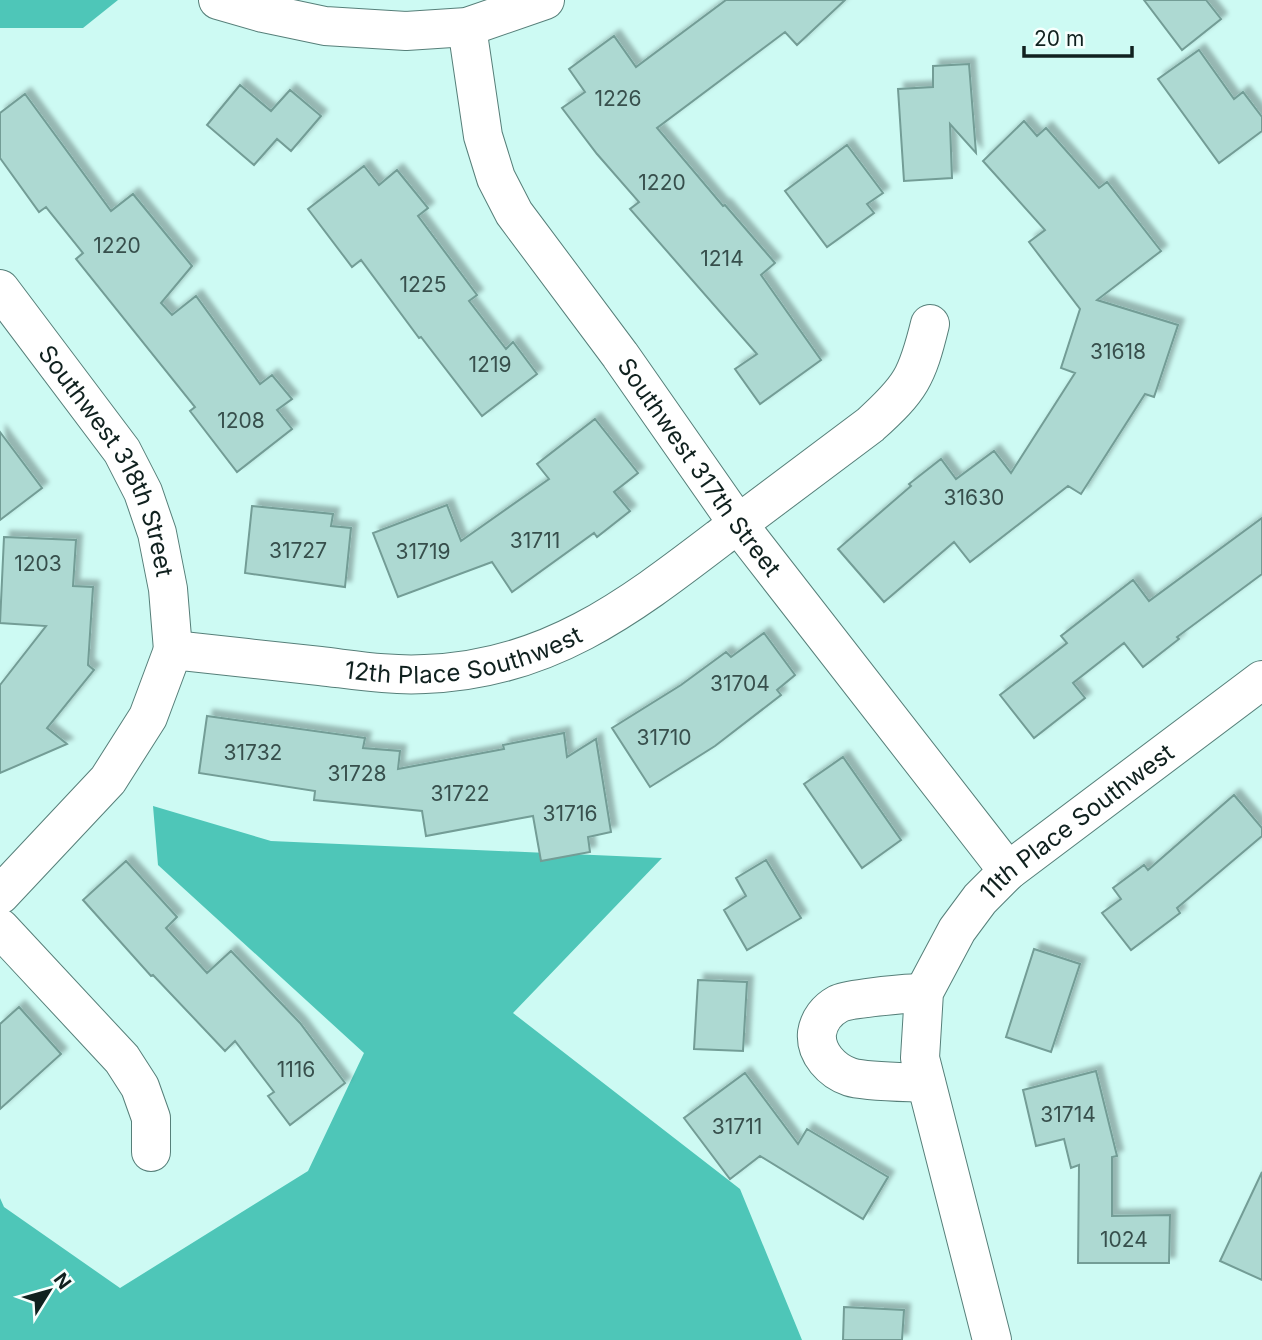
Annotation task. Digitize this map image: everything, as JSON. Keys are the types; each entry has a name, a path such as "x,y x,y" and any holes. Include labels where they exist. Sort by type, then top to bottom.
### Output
{"street":[{"path":"218,0 262,13 326,26 406,31 467,27 545,0"},
{"name":"Southwest 317th Street","path":"467,27 483,136 496,178 514,214 620,355 738,524 1008,871"},
{"name":"Southwest 318th Street","path":"0,289 122,451 143,492 159,544 168,589 173,650"},
{"name":"12th Place Southwest","path":"173,650 364,671 425,674 471,670 513,661 559,644 606,619 657,586 870,425 900,399 916,374 930,324"},
{"path":"0,895 108,780 148,717 173,650"},
{"name":"11th Place Southwest","path":"992,1340 920,1058 924,992 957,930 980,898 1008,871 1257,695"},
{"path":"0,928 122,1059 140,1087 151,1118 151,1152"},
{"path":"924,992 840,1003 823,1016 817,1042 823,1057 833,1067 852,1078 926,1083"}],"green space":[{"path":"0,0 118,0 83,28 0,28"},
{"path":"153,806 271,841 662,858 513,1013 740,1189 802,1340 0,1340 0,1198 4,1207 120,1288 308,1171 364,1053 158,865"}],"building":[{"path":"726,0 845,0 797,45 785,32 657,128 775,263 761,275 821,360 760,404 735,369 757,354 630,209 639,202 562,108 585,92 569,69 614,36 636,67"},
{"path":"1144,0 1206,0 1221,19 1182,50"},
{"path":"1199,50 1234,99 1243,92 1262,117 1262,131 1219,163 1158,79"},
{"path":"969,64 976,153 950,124 952,178 904,181 898,89 933,87 933,66"},
{"path":"240,85 271,111 290,90 321,116 291,151 277,139 254,165 207,125"},
{"path":"25,94 111,211 133,194 192,266 161,303 172,315 196,296 260,384 272,375 292,399 277,410 292,429 237,472 190,411 195,407 76,259 83,253 46,207 39,212 0,158 0,113"},
{"path":"1024,121 1037,136 1046,128 1099,188 1107,182 1161,251 1097,300 1178,325 1154,397 1145,394 1081,494 1068,486 970,562 954,542 884,602 838,549 911,486 909,484 941,459 956,479 994,451 1011,473 1075,373 1061,368 1080,309 1029,242 1045,230 983,161"},
{"path":"847,145 883,193 867,204 874,213 827,247 785,191"},
{"path":"364,166 379,185 397,170 428,208 418,216 477,295 469,301 506,349 513,342 537,374 482,416 361,260 352,267 308,209"},
{"path":"595,419 638,473 614,492 630,511 597,537 594,533 512,592 492,562 398,597 373,533 447,505 461,541 549,479 537,464"},
{"path":"0,432 42,488 0,520"},
{"path":"252,506 333,514 331,526 351,528 345,587 245,573"},
{"path":"1262,518 1262,574 1177,637 1179,639 1143,667 1124,643 1073,683 1085,698 1034,738 1000,695 1067,643 1061,636 1133,580 1149,601"},
{"path":"4,537 76,540 73,586 93,587 88,665 94,670 47,728 67,744 0,773 0,685 46,626 0,623"},
{"path":"764,633 795,675 777,690 781,695 715,746 650,787 612,728 681,685 726,652 731,657"},
{"path":"207,716 365,738 363,748 400,751 398,769 504,749 503,745 564,733 567,757 596,739 611,832 588,837 590,852 541,861 533,816 426,836 422,811 314,800 315,791 199,773"},
{"path":"843,757 901,840 862,868 804,784"},
{"path":"1234,795 1262,828 1262,836 1177,908 1180,913 1131,950 1102,913 1121,899 1113,888 1144,865 1148,870"},
{"path":"766,860 801,918 747,950 724,910 746,896 736,878"},
{"path":"126,861 177,917 166,928 207,973 231,951 300,1023 345,1083 290,1125 268,1096 274,1092 235,1041 225,1051 153,975 151,976 83,900"},
{"path":"1034,949 1080,964 1051,1052 1006,1037"},
{"path":"698,980 747,982 743,1051 694,1049"},
{"path":"19,1007 61,1054 0,1109 0,1024"},
{"path":"1096,1071 1117,1156 1112,1157 1112,1216 1170,1215 1169,1263 1078,1263 1079,1165 1071,1168 1064,1139 1036,1146 1023,1090"},
{"path":"745,1073 798,1144 807,1129 888,1177 863,1219 760,1156 730,1179 684,1118"},
{"path":"1262,1172 1262,1280 1220,1261"},
{"path":"844,1307 904,1310 902,1340 843,1340"}]}
